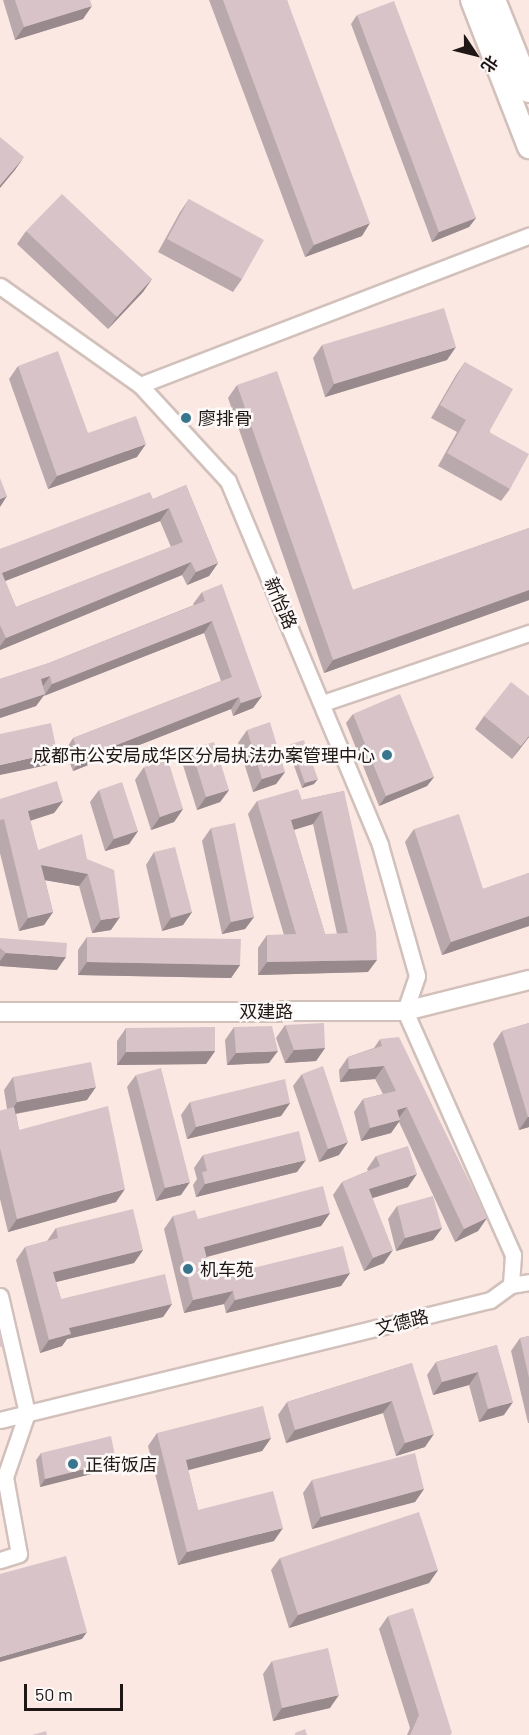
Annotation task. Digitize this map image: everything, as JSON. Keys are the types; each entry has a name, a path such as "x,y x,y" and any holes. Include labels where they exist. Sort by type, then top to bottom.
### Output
{"highway":[{"path":"493,0 529,90"},
{"path":"507,0 529,56"}],"main road":[{"path":"472,0 529,147"}],"street":[{"path":"140,385 529,236"},
{"name":"新怡路","path":"0,286 140,385 228,481 323,703 380,845 417,976 405,1011"},
{"path":"323,703 529,633"},
{"name":"双建路","path":"0,1012 405,1011 529,980"},
{"path":"405,1011 501,1221 513,1255 511,1285 529,1282"},
{"name":"文德路","path":"0,1420 490,1300 511,1285"},
{"path":"0,1296 27,1413 5,1477 19,1554 0,1560"}],"building":[{"path":"15,0 90,0 92,6 24,27"},
{"path":"223,0 287,0 370,223 314,245"},
{"path":"394,1 476,218 439,232 357,15"},
{"path":"0,137 24,157 0,185"},
{"path":"62,194 152,279 117,317 26,231"},
{"path":"189,199 264,240 242,279 167,239"},
{"path":"444,308 456,347 334,384 322,345"},
{"path":"58,351 88,433 136,416 146,444 57,476 18,366"},
{"path":"465,362 513,389 489,432 529,454 510,489 447,453 466,420 440,405"},
{"path":"277,371 353,590 529,528 529,590 333,660 237,385"},
{"path":"0,478 7,496 0,499"},
{"path":"186,485 218,563 196,572 191,562 6,638 0,625 0,549 150,492 153,499","holes":["169,508 183,542 16,607 2,573"]},
{"path":"222,584 262,696 241,703 239,697 81,759 73,738 232,677 212,621 52,684 50,676 41,679 45,694 0,709 0,679 49,663 205,601 202,592"},
{"path":"511,682 529,696 529,736 521,746 484,716"},
{"name":"成都市公安局成华区分局执法办案管理中心","path":"400,694 434,777 386,796 353,714"},
{"path":"270,722 285,772 262,779 247,730"},
{"path":"51,723 57,752 0,765 0,734"},
{"path":"304,740 318,779 305,783 291,744"},
{"path":"214,742 229,790 206,797 191,749"},
{"path":"168,760 183,809 160,817 144,767"},
{"path":"57,781 63,801 28,811 38,850 82,834 87,859 114,870 120,917 101,920 88,874 41,865 53,912 28,918 4,819 0,820 0,799"},
{"path":"122,782 138,831 114,839 99,790"},
{"path":"298,789 302,800 344,791 376,933 377,960 267,962 267,935 296,934 257,801","holes":["322,811 348,933 325,934 291,820"]},
{"path":"459,814 483,889 529,873 529,916 451,942 414,829"},
{"path":"235,823 254,917 231,922 211,828"},
{"path":"175,847 192,912 171,918 154,852"},
{"path":"87,937 241,939 240,965 87,962"},
{"path":"0,938 67,943 66,957 6,953 0,948"},
{"path":"324,1023 325,1048 294,1050 285,1025"},
{"path":"529,1023 529,1117 528,1117 502,1031"},
{"path":"272,1026 278,1051 236,1053 234,1027"},
{"path":"215,1027 215,1051 126,1052 126,1028"},
{"path":"399,1037 487,1218 464,1229 407,1107 397,1110 400,1120 370,1128 363,1099 396,1091 384,1066 349,1069 348,1057 382,1046 380,1039"},
{"path":"91,1062 96,1087 17,1102 13,1077"},
{"path":"323,1066 348,1142 328,1149 302,1074"},
{"path":"161,1068 190,1182 165,1188 136,1075"},
{"path":"285,1079 290,1103 196,1127 190,1102"},
{"path":"108,1106 125,1189 17,1219 0,1148 0,1111 14,1107 19,1130"},
{"path":"299,1131 306,1160 205,1184 202,1172 207,1171 203,1155"},
{"path":"408,1146 417,1174 369,1189 393,1250 373,1258 342,1182 380,1166 376,1156"},
{"path":"323,1186 330,1213 204,1247 212,1278 343,1246 350,1273 235,1300 233,1291 193,1300 173,1216 195,1210 198,1219"},
{"path":"433,1196 442,1228 405,1238 397,1206"},
{"path":"133,1209 143,1250 53,1272 61,1299 165,1274 172,1304 69,1328 71,1334 49,1340 25,1247 58,1238 56,1228"},
{"path":"0,1330 3,1346 0,1347"},
{"path":"529,1336 529,1378 520,1338"},
{"path":"497,1345 513,1402 488,1409 478,1372 442,1382 436,1362"},
{"path":"412,1363 434,1434 405,1443 392,1401 295,1430 287,1402"},
{"path":"263,1406 271,1438 186,1460 198,1510 273,1491 283,1528 187,1552 157,1433"},
{"name":"正街饭店","path":"111,1436 116,1461 45,1479 41,1453"},
{"path":"415,1453 424,1489 321,1517 312,1480"},
{"path":"419,1512 438,1570 298,1615 280,1558"},
{"path":"66,1556 87,1632 0,1657 0,1574"},
{"path":"413,1608 452,1733 450,1735 410,1735 419,1715 388,1616"},
{"path":"328,1648 339,1695 282,1708 272,1661"},
{"path":"305,1729 307,1735 295,1735 295,1733"},
{"path":"46,1731 47,1735 32,1735"}],"place":[{"name":"廖排骨","path":"186,418"},
{"name":"成都市公安局成华区分局执法办案管理中心","path":"387,755"},
{"name":"机车苑","path":"188,1269"},
{"name":"正街饭店","path":"73,1464"}]}
